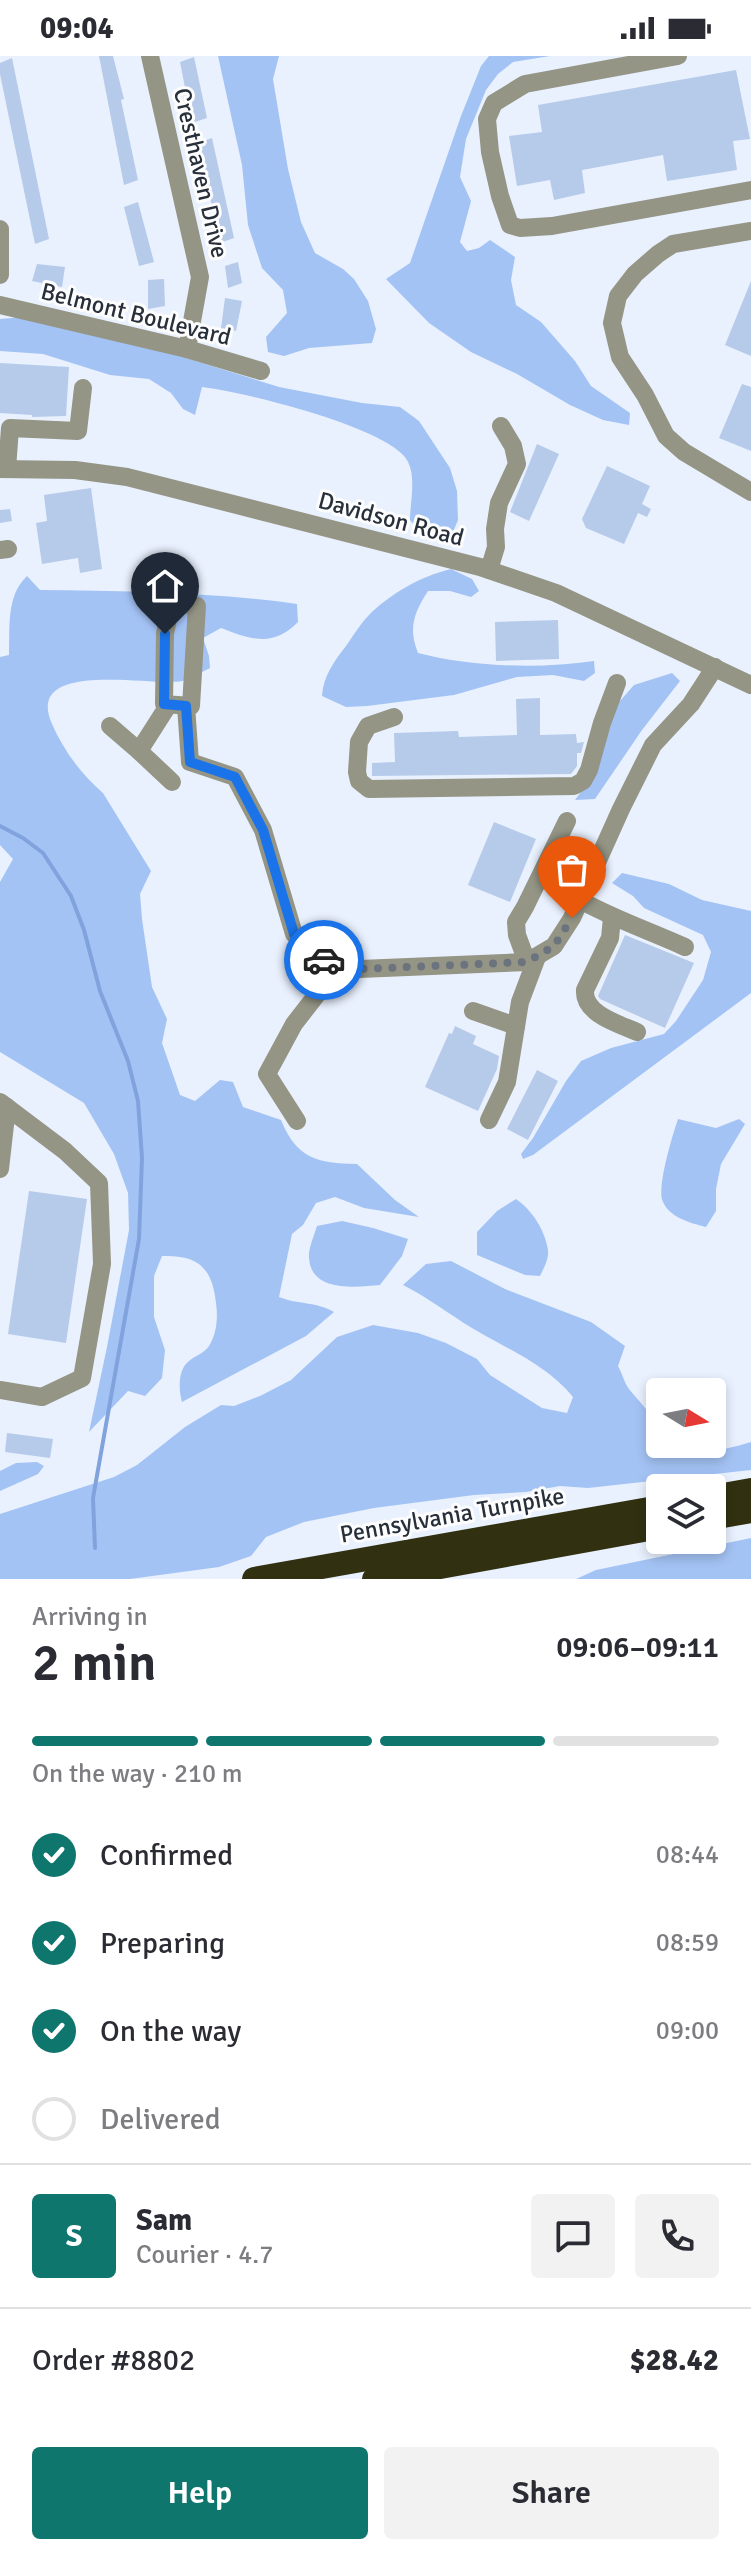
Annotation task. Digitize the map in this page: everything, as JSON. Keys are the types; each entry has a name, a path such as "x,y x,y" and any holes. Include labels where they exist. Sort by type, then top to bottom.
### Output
{"highway":[{"path":"726,1494 751,1490"},
{"name":"Pennsylvania Turnpike","path":"254,1579 646,1509"},
{"path":"726,1515 751,1511"},
{"name":"Pennsylvania Turnpike","path":"374,1579 646,1530"}],"street":[{"name":"Cresthaven Drive","path":"150,56 200,277 187,349"},
{"path":"678,56 525,84 494,103 487,119 490,152 510,225 520,228 552,226 751,190"},
{"path":"0,229 0,275"},
{"path":"751,231 673,244 635,274 618,296 612,323 620,357 645,395 666,436 684,452 751,492"},
{"name":"Belmont Boulevard","path":"0,305 187,349 261,371"},
{"path":"4,469 10,428 78,431 83,388"},
{"path":"489,570 496,547 499,503 517,464 513,446 501,426"},
{"name":"Davidson Road","path":"4,469 75,470 127,477 489,570 556,593 751,685"},
{"path":"183,604 197,606 191,706 178,705 164,704 165,634 170,609 183,604"},
{"path":"178,705 190,762 235,777 263,830 294,934 336,970 532,960 554,946 572,918 653,745 691,704 715,667"},
{"path":"394,717 368,726 359,742 357,772 359,781 369,789 574,786 583,781 589,770 617,683"},
{"path":"139,751 178,705"},
{"path":"110,726 172,782"},
{"path":"489,1120 507,1082 520,1002 532,960 517,935 516,922 567,821"},
{"path":"580,900 612,918 685,947"},
{"path":"612,918 610,938 584,998 588,1006 610,1021 637,1032"},
{"path":"297,1121 267,1074 294,1024 336,970"},
{"path":"473,1011 516,1026"},
{"path":"0,1169 4,1105"},
{"path":"0,1390 42,1397 82,1378 102,1264 99,1183 65,1151 4,1105"}],"shaded area":[{"path":"218,56 279,56 273,79 288,169 301,222 315,253 343,269 354,279 368,301 376,329 372,343 309,348 284,356 268,352 266,337 287,313 283,290 262,268 248,225 242,165"},
{"path":"489,56 550,56 513,62 498,74 486,90 466,139 460,177 471,201 460,242 467,251 479,248 490,240 515,257 511,280 516,305 541,322 575,361 591,386 630,413 629,425 603,420 570,405 471,352 429,323 386,279 410,263 461,116 481,66"},
{"path":"23,317 135,342 279,387 400,407 419,421 450,468 457,491 458,520 448,544 424,537 410,520 411,470 404,456 389,444 309,412 202,387 195,415 183,409 171,393 149,379 110,375 43,354 0,351 0,319"},
{"path":"451,569 472,579 479,591 471,597 450,591 428,591 414,621 413,636 418,653 505,665 594,661 595,673 584,681 553,675 517,677 454,695 367,706 346,707 322,696 324,682 333,663 369,615 407,587"},
{"path":"27,576 40,590 200,595 297,604 298,622 280,635 252,638 221,628 203,638 210,668 189,679 167,682 95,680 72,683 56,690 48,703 52,724 74,762 103,793 151,871 140,894 142,919 152,987 167,1019 162,1043 180,1095 195,1101 220,1080 233,1082 243,1107 281,1120 302,1151 320,1160 357,1164 395,1200 419,1217 364,1208 335,1197 316,1203 303,1225 292,1234 279,1297 334,1312 306,1336 182,1402 181,1374 185,1365 207,1349 212,1341 216,1303 211,1281 201,1266 185,1258 162,1256 154,1276 154,1317 165,1350 162,1378 145,1396 128,1391 89,1432 129,1230 128,1193 114,1154 84,1103 0,1052 0,882 13,859 0,845 0,657 9,655 12,602"},
{"path":"672,673 680,681 595,799 575,800 583,789 619,702 634,685"},
{"path":"622,873 669,884 702,900 751,911 751,993 533,1155 523,1159 521,1154 581,1061 611,1048 664,1034 703,980 711,952 703,935 644,908 633,896 612,883"},
{"path":"678,1119 716,1128 739,1119 745,1124 721,1164 716,1211 706,1227 676,1216 666,1208 661,1195 663,1174"},
{"path":"516,1199 537,1221 544,1235 548,1257 540,1276 525,1275 477,1255 477,1232 497,1211"},
{"path":"342,1221 408,1239 402,1256 380,1285 337,1285 318,1277 312,1269 309,1254 317,1226"},
{"path":"451,1261 505,1289 591,1322 625,1346 618,1366 629,1389 646,1409 646,1458 726,1458 726,1448 751,1442 751,1470 715,1474 646,1474 646,1482 588,1488 560,1486 374,1508 304,1522 266,1537 251,1556 219,1567 130,1579 0,1579 0,1514 114,1477 137,1465 185,1427 221,1405 234,1406 291,1380 337,1337 373,1325 418,1333 446,1343 477,1359 490,1375 542,1408 567,1413 573,1397 551,1375 403,1285 426,1264"},
{"path":"37,1462 44,1466 38,1474 0,1491 0,1471 16,1463"},
{"path":"751,1538 751,1579 576,1579 596,1570 674,1554 726,1554 726,1543"}],"building":[{"path":"99,56 113,56 124,99 121,100 138,180 124,185"},
{"path":"194,57 207,118 192,123 180,62"},
{"path":"12,58 49,239 35,244 0,74 0,63"},
{"path":"736,70 750,139 733,141 737,170 667,181 663,155 582,170 585,193 554,200 550,180 517,186 509,136 542,132 538,105"},
{"path":"212,138 234,238 220,243 198,143"},
{"path":"138,202 154,262 139,266 124,207"},
{"path":"238,262 242,283 228,288 225,266"},
{"path":"37,264 65,267 62,287 32,281"},
{"path":"164,279 165,306 148,309 148,280"},
{"path":"751,281 751,356 725,345"},
{"path":"225,298 242,301 236,331 221,328"},
{"path":"0,363 69,367 66,416 32,417 0,413"},
{"path":"742,384 751,387 751,451 719,438"},
{"path":"537,444 559,454 529,521 510,512"},
{"path":"607,466 650,486 642,504 651,509 647,517 638,513 624,544 586,528 582,519"},
{"path":"91,488 102,569 80,573 78,558 42,564 36,523 47,521 44,495"},
{"path":"10,509 12,521 0,523 0,510"},
{"path":"558,620 559,659 496,661 495,622"},
{"path":"540,698 540,735 576,734 577,743 584,742 581,753 577,753 577,766 571,774 372,776 372,763 395,762 394,733 458,731 459,737 517,735 516,699"},
{"path":"494,822 536,839 510,902 468,885"},
{"path":"625,935 694,963 665,1028 598,996"},
{"path":"455,1026 476,1036 473,1044 499,1056 497,1069 478,1111 425,1087"},
{"path":"537,1070 558,1081 528,1140 507,1129"},
{"path":"29,1191 87,1199 66,1343 8,1334"},
{"path":"7,1433 53,1439 50,1458 5,1452"}],"waterway":[{"path":"0,826 43,853 71,896 84,930 100,991 128,1061 138,1101 142,1158 139,1239 93,1498 95,1548"}],"way so far":[{"path":"324,960 336,970 527,962 554,946 572,918"}],"route":[{"path":"165,634 164,704 186,706 190,762 235,777 263,830 294,934 324,960"}]}
